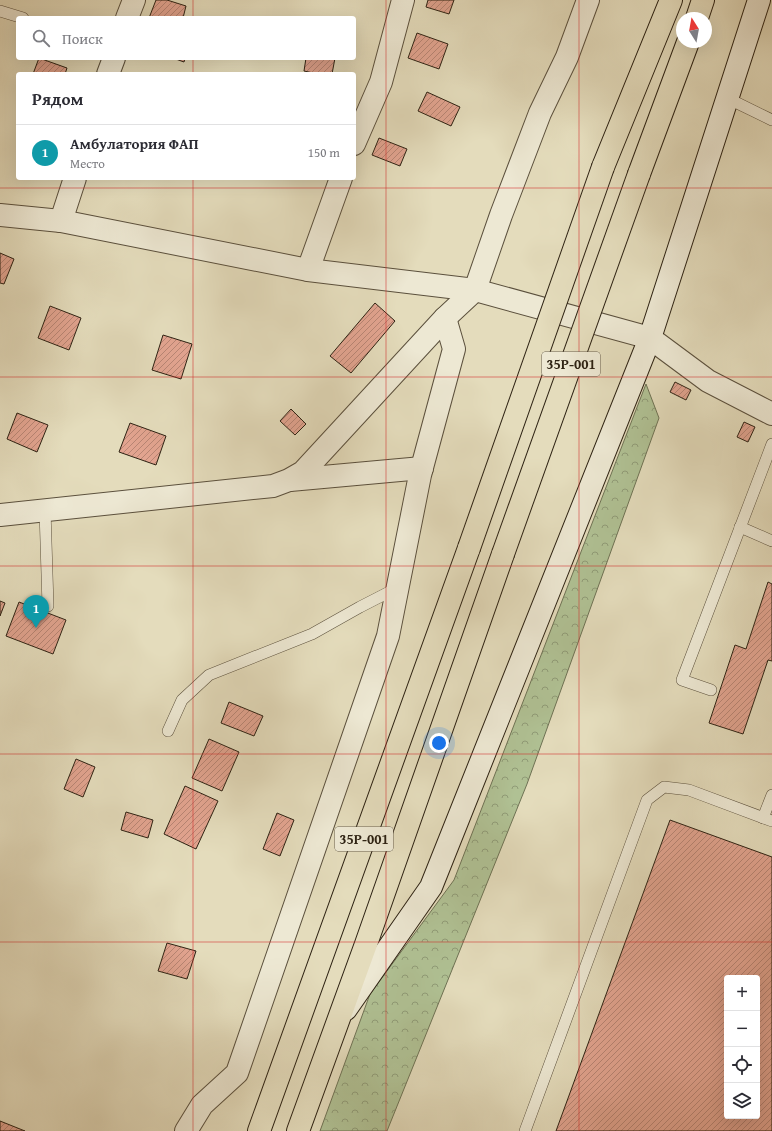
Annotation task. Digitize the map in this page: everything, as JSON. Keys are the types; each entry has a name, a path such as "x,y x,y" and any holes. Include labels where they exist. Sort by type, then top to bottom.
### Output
{"main road":[{"name":"35Р-001","path":"259,1131 469,548 603,167 671,0"},
{"path":"699,12 703,0"},
{"name":"35Р-001","path":"298,1131 638,174 686,48"}],"street":[{"path":"128,16 134,0"},
{"path":"356,139 381,82 403,0"},
{"path":"0,515 273,486 289,480 303,472 445,318 475,290 501,215 540,113 567,57 588,0"},
{"path":"339,1019 431,887 650,338 759,0"},
{"path":"109,72 113,60"},
{"path":"61,221 74,180"},
{"path":"308,270 340,180"},
{"path":"0,215 61,221 308,270 475,290 650,338 708,381 772,414"},
{"path":"186,1131 202,1105 237,1073 388,636 422,468 454,349 445,318"},
{"path":"289,480 422,468"}],"lane":[{"path":"0,10 18,16"},
{"path":"727,98 772,120"},
{"path":"711,690 682,680 772,444"},
{"path":"45,510 48,606"},
{"path":"740,527 772,541"},
{"path":"168,731 182,700 209,675 312,634 398,588"},
{"path":"525,1131 648,800 664,786 689,790 768,819 772,795"}],"green space":[{"path":"646,384 659,418 527,784 387,1131 320,1131 370,994 454,880"}],"building":[{"path":"156,0 167,0 186,6 184,16 150,16"},
{"path":"428,0 454,0 449,14 426,7"},
{"path":"417,33 448,44 439,69 408,58"},
{"path":"38,60 45,60 67,68 66,72 34,72"},
{"path":"306,60 335,60 332,72 304,71"},
{"path":"427,92 460,107 451,126 418,111"},
{"path":"379,138 407,149 400,166 372,155"},
{"path":"0,253 14,259 4,284 0,283"},
{"path":"375,303 395,321 351,373 330,356"},
{"path":"50,306 81,318 69,350 38,338"},
{"path":"163,335 192,344 181,379 152,370"},
{"path":"675,382 691,390 686,400 670,392"},
{"path":"291,409 306,424 295,435 280,421"},
{"path":"17,413 48,425 37,452 7,439"},
{"path":"744,422 755,427 748,442 737,437"},
{"path":"130,423 166,436 156,465 119,452"},
{"path":"768,582 772,584 772,661 768,660 743,734 709,723 735,645 746,649"},
{"path":"0,601 5,603 0,616"},
{"path":"19,602 66,620 53,654 6,636"},
{"path":"229,702 263,716 254,736 221,723"},
{"path":"209,739 239,752 222,791 192,778"},
{"path":"76,759 95,767 83,797 64,789"},
{"path":"185,786 218,801 196,849 164,834"},
{"path":"126,812 153,820 148,838 121,830"},
{"path":"277,813 294,820 280,856 263,849"},
{"path":"670,820 772,857 772,1131 556,1131"},
{"path":"167,943 196,951 187,979 158,971"},
{"path":"0,1121 25,1131 0,1131"}],"place":[{"name":"Амбулатория ФАП","path":"36,628"}]}
